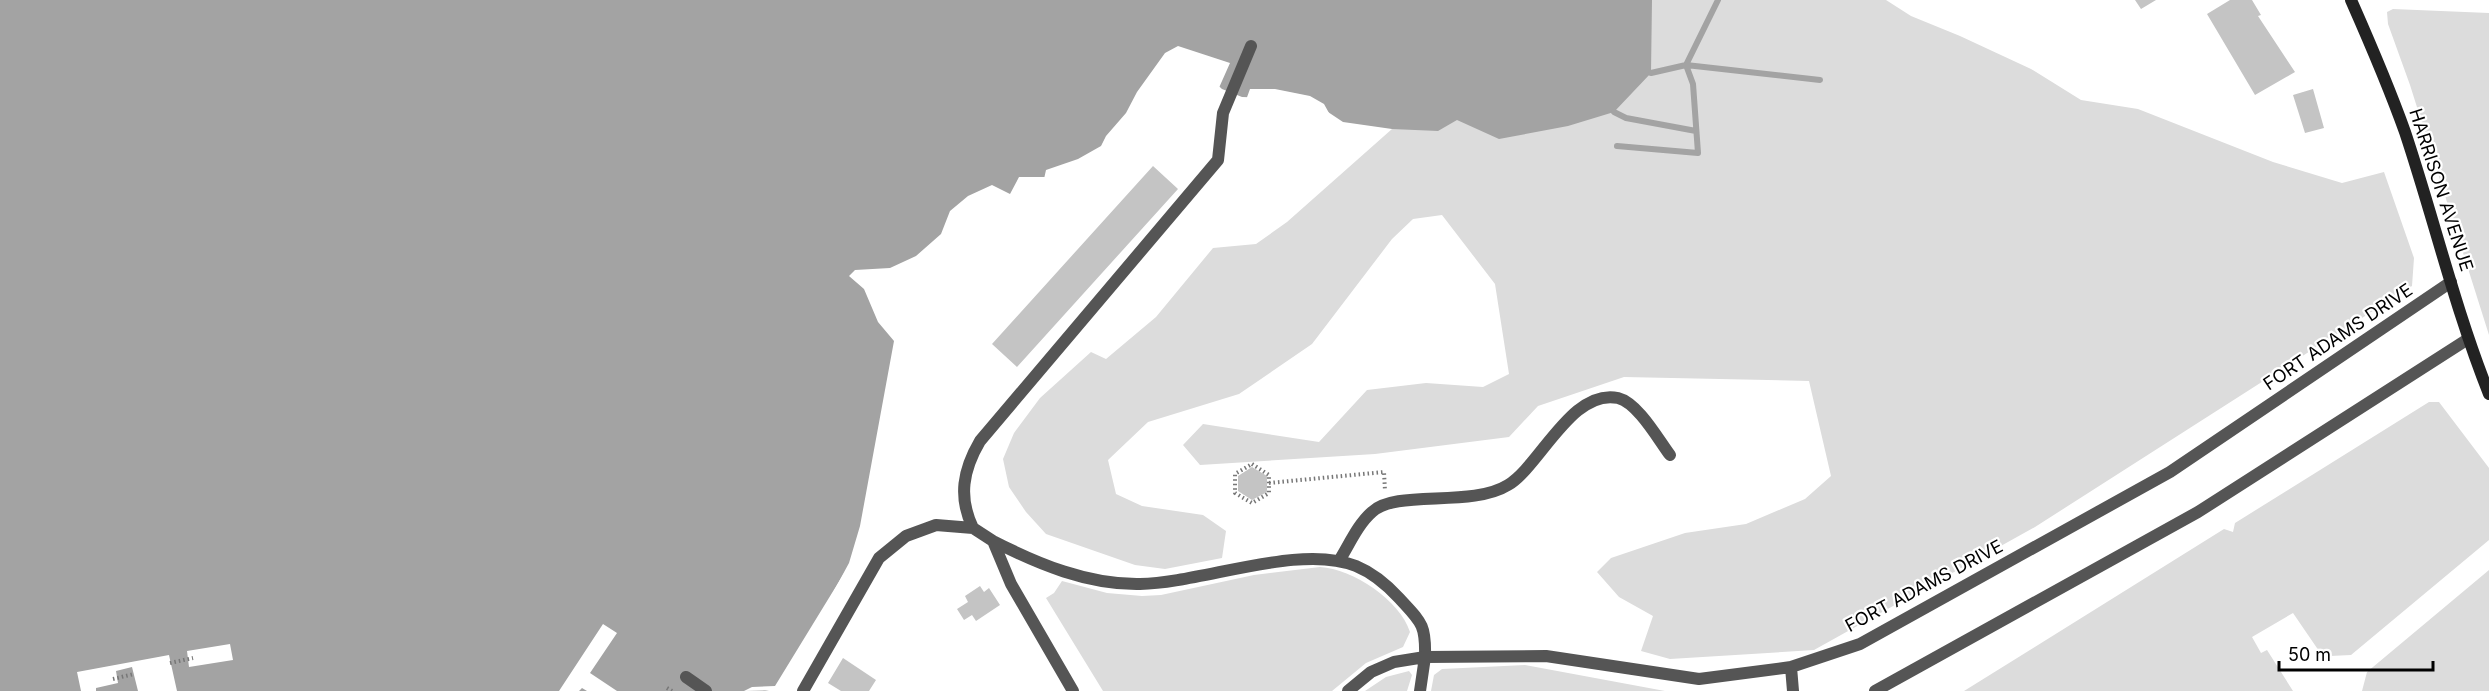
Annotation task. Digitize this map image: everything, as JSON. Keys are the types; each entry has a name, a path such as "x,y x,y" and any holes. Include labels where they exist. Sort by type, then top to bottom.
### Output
{"main road":[{"name":"HARRISON AVENUE","path":"2351,0 2379,63 2405,132 2468,339 2489,394"}],"street":[{"path":"973,528 964,504 963,487 973,453 980,441 1218,160 1223,113 1251,46"},
{"name":"FORT ADAMS DRIVE","path":"1348,691 1371,672 1394,662 1425,657 1546,656 1699,679 1791,668 1860,644 2170,472 2451,282"},
{"path":"1875,691 2198,512 2468,339"},
{"path":"1339,561 1372,511 1386,503 1454,499 1497,491 1517,479 1567,420 1592,402 1618,398 1636,410 1670,455"},
{"path":"803,691 879,558 906,536 936,525 973,528 993,541 1054,570 1119,583 1172,581 1310,558 1355,565 1382,581 1417,616 1426,635 1420,691"},
{"path":"993,541 1011,584 1073,691"},
{"path":"1791,668 1793,691"},
{"path":"686,677 706,691"}],"path":[{"path":"1252,464 1269,475 1269,483 1269,493 1252,503 1235,493 1235,474 1252,464"},
{"path":"1269,483 1384,472 1386,503"},
{"path":"171,663 193,658"},
{"path":"113,679 134,674"},
{"path":"667,688 672,691"}],"shaded area":[{"path":"0,0 1652,0 1651,73 1614,112 1568,126 1499,139 1457,120 1438,131 1392,129 1343,122 1316,104 1272,98 1242,97 1222,89 1198,67 1179,66 1109,148 1048,177 1019,177 1010,194 992,185 968,196 950,211 941,234 916,256 890,268 855,270 849,276 864,289 878,322 894,341 860,526 849,563 805,644 777,688 765,691 0,691"},
{"path":"1381,0 1886,0 1911,16 2031,69 2081,100 2138,109 2273,162 2342,183 2384,172 2414,258 2412,286 2035,527 1814,650 1670,659 1641,651 1653,616 1619,597 1597,572 1611,558 1685,533 1746,524 1805,499 1831,476 1809,381 1624,377 1538,406 1509,437 1375,454 1200,465 1183,445 1203,424 1319,442 1367,390 1426,383 1483,387 1509,374 1495,284 1442,215 1413,219 1392,239 1312,344 1239,394 1148,422 1108,460 1116,494 1142,506 1203,515 1226,531 1222,558 1165,569 1135,565 1046,534 1026,512 1009,487 1003,459 1014,433 1040,398 1091,352 1106,359 1156,317 1213,248 1256,244 1287,222 1392,129 1405,75"},
{"path":"2393,9 2489,13 2489,335 2410,85 2388,24 2387,12"},
{"path":"2429,402 2439,402 2489,468 2489,540 2351,655 2330,656 2319,651 2293,613 2252,637 2261,653 2267,650 2293,691 1964,691 2224,529 2233,532 2235,523"},
{"path":"1320,567 1347,574 1374,588 1405,620 1410,632 1403,647 1366,663 1332,691 1103,691 1046,598 1054,593 1062,581 1107,593 1161,595 1254,575"},
{"path":"2489,570 2489,691 2362,691 2367,672"},
{"path":"1525,665 1665,691 1431,691 1434,675 1442,669"},
{"path":"1409,671 1412,675 1407,691 1365,691 1386,677"}],"pier":[{"path":"1178,46 1230,63 1218,90 1196,70 1180,69 1164,95 1111,150 1050,180 1044,179 1046,170 1078,159 1101,146 1106,136 1126,113 1137,92 1165,53"},
{"path":"1250,89 1275,89 1310,96 1324,104 1329,113 1326,115 1314,107 1246,100"},
{"path":"854,557 807,646 779,690 744,691 752,687 775,686"},
{"path":"603,624 617,633 590,673 617,691 587,691 582,688 579,691 559,691"},
{"path":"230,644 233,660 189,667 187,651"},
{"path":"169,655 177,691 138,691 132,667 116,671 118,683 96,688 96,691 81,691 77,672"}],"building":[{"path":"2135,0 2156,0 2141,9"},
{"path":"2230,0 2252,0 2261,15 2258,16 2295,72 2255,95 2207,14"},
{"path":"2313,89 2324,128 2305,133 2293,95"},
{"path":"1153,166 1178,189 1017,367 992,344"},
{"path":"1252,467 1267,476 1267,492 1252,500 1238,491 1238,476"},
{"path":"980,586 984,592 989,588 1000,605 976,621 972,615 964,620 957,609 968,602 965,596"},
{"path":"843,658 876,680 869,691 841,691 828,683"}],"waterway":[{"path":"1617,146 1698,153 1693,84 1686,65 1718,0"},
{"path":"1651,73 1686,65 1820,80"},
{"path":"1614,112 1626,118 1696,131"}]}
